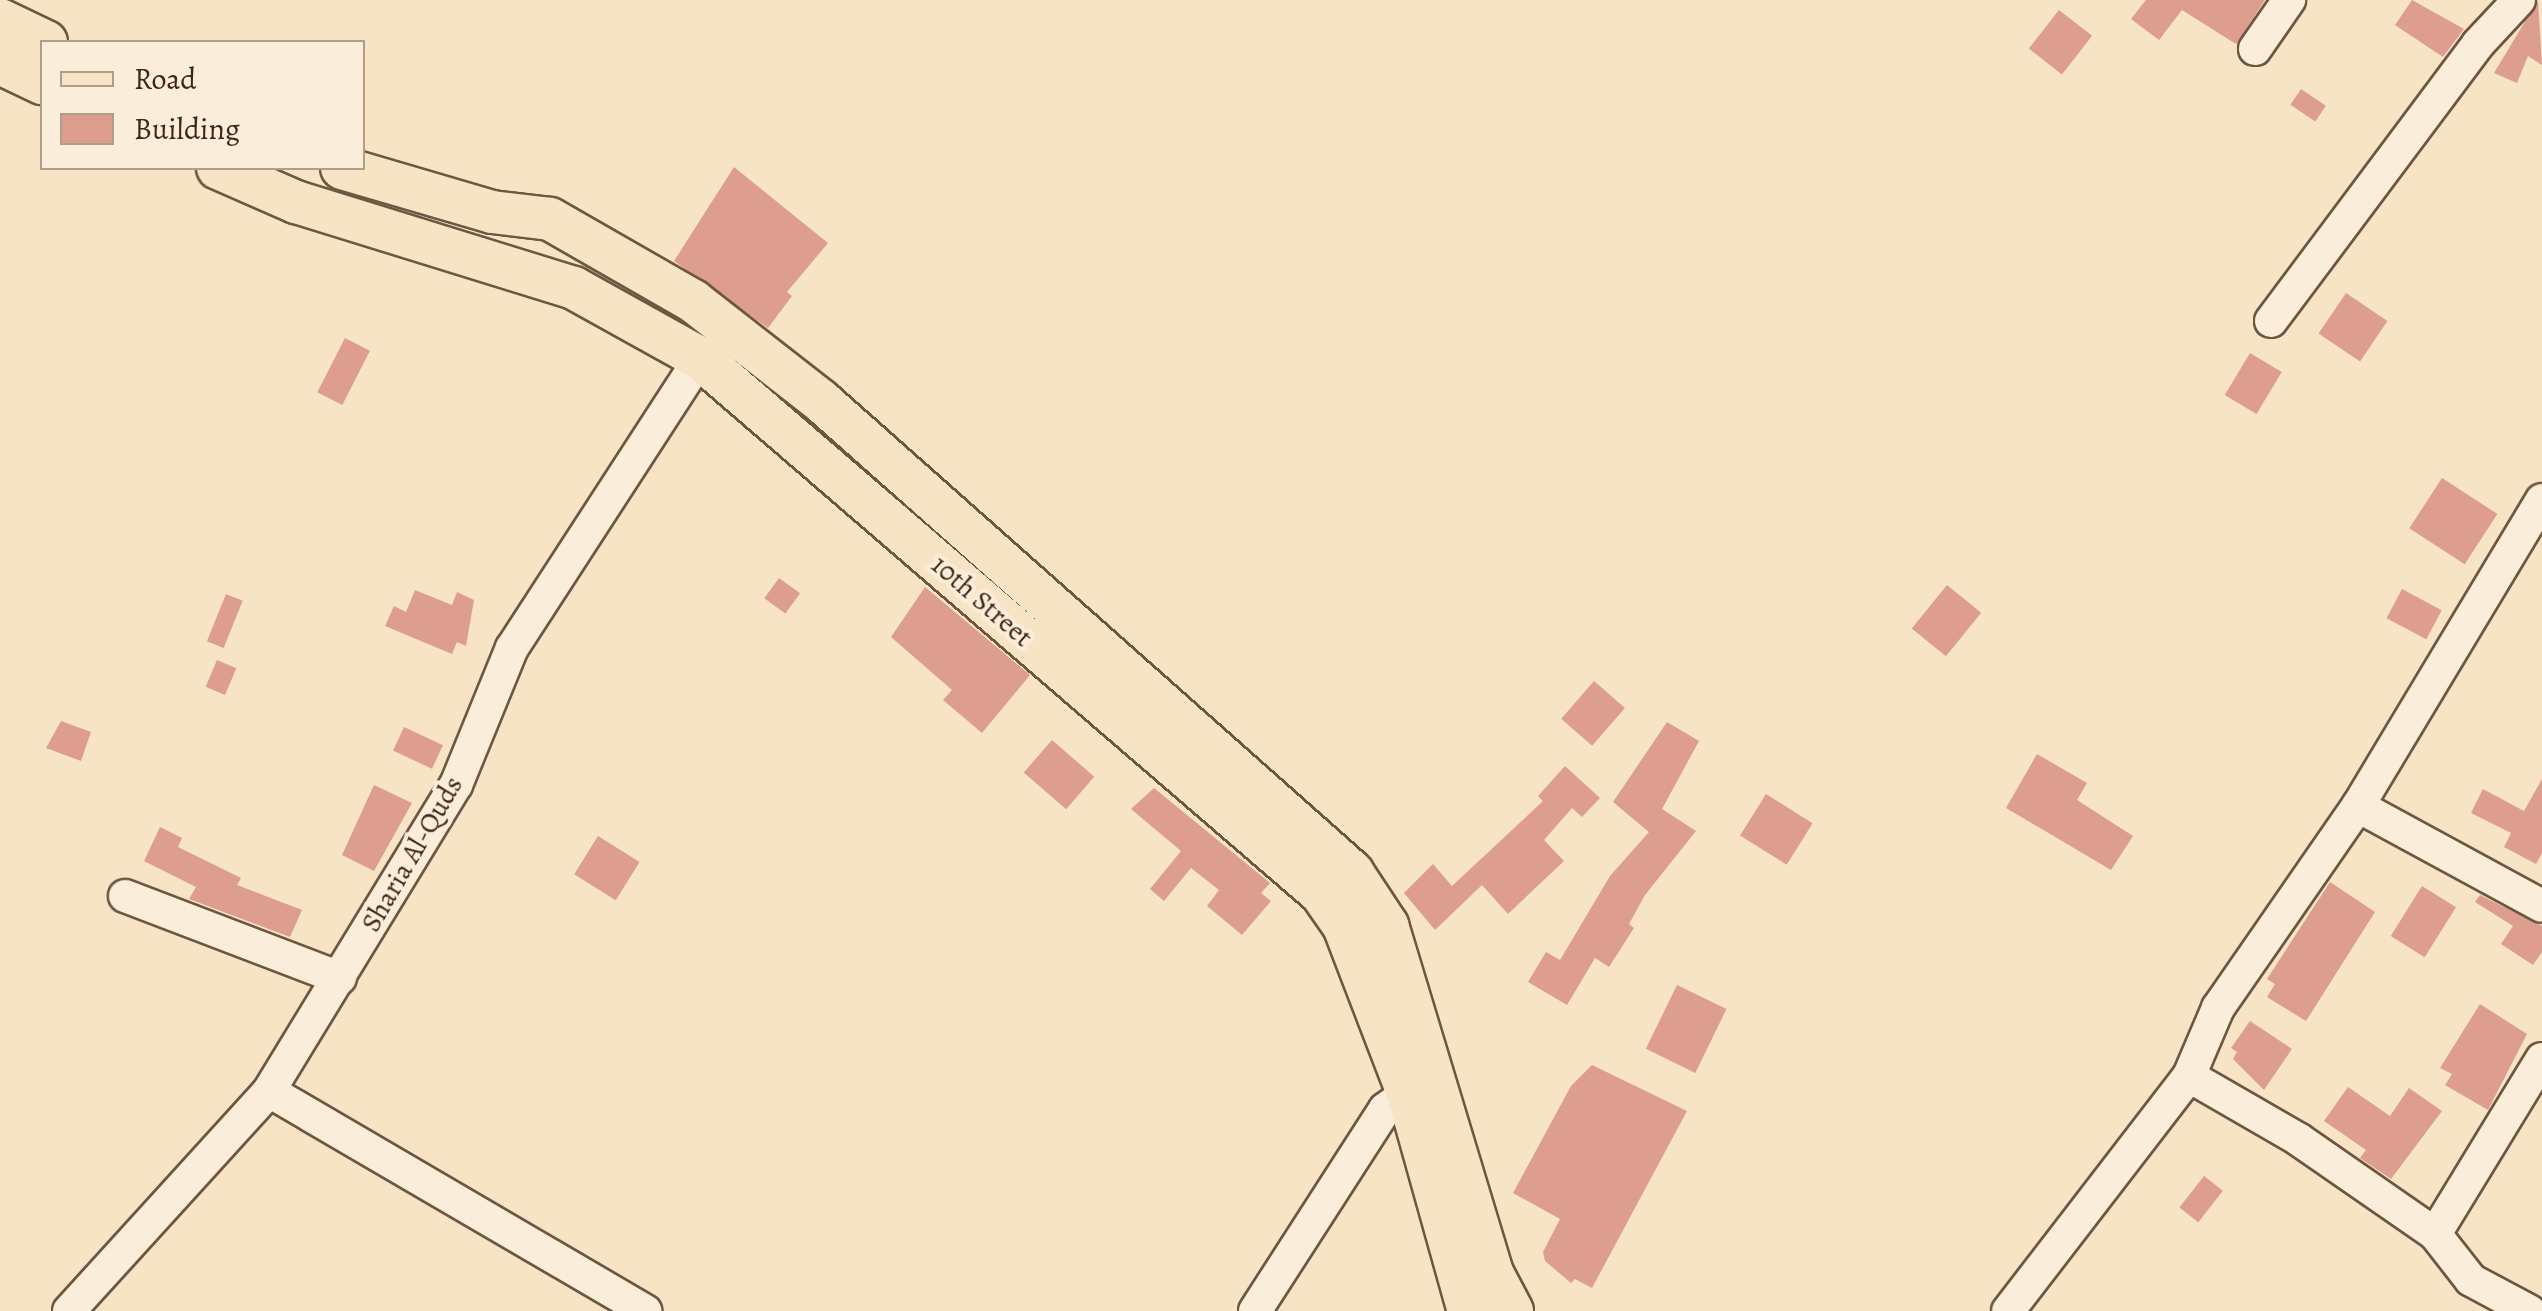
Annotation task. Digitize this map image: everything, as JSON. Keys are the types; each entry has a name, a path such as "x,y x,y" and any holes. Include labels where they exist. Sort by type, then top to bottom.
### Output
{"main road":[{"path":"0,20 42,40"},
{"path":"0,63 40,83"},
{"name":"10th Street","path":"223,170 296,202 574,288 700,358 1320,892 1344,926 1408,1093 1469,1311"},
{"name":"10th Street","path":"349,170 492,212 550,219 693,301 820,401 1352,872 1387,925 1492,1273 1512,1311"}],"street":[{"path":"2254,50 2289,0"},
{"path":"2271,321 2478,44 2519,0"},
{"name":"Sharia Al-Quds","path":"69,1311 269,1091 456,785 512,648 700,358"},
{"path":"2008,1311 2189,1076 2218,1008 2358,806 2542,500"},
{"path":"2358,806 2542,906"},
{"path":"125,896 340,978"},
{"path":"2435,1234 2542,1059"},
{"path":"2189,1076 2298,1139 2435,1234 2471,1280 2529,1311"},
{"path":"269,1091 645,1311"},
{"path":"1255,1311 1385,1110 1408,1093"}],"building":[{"path":"2146,0 2265,0 2236,44 2182,10 2159,40 2131,19"},
{"path":"2412,0 2464,29 2443,57 2395,25"},
{"path":"2538,0 2542,65 2528,56 2517,83 2494,73"},
{"path":"2059,10 2092,36 2062,74 2029,49"},
{"path":"2301,89 2326,106 2315,122 2290,105"},
{"path":"734,167 828,243 787,292 792,296 768,328 674,261"},
{"path":"2346,293 2387,321 2360,362 2319,334"},
{"path":"345,338 370,351 342,405 317,392"},
{"path":"2250,353 2282,372 2256,414 2225,395"},
{"path":"2442,478 2497,514 2465,564 2409,528"},
{"path":"779,578 800,593 785,614 764,598"},
{"path":"1947,585 1981,613 1946,656 1912,629"},
{"path":"925,587 1030,675 982,733 943,700 952,690 891,637"},
{"path":"2402,589 2442,610 2426,639 2387,618"},
{"path":"415,590 452,605 457,592 474,600 466,646 457,642 452,654 385,626 394,606 406,612"},
{"path":"226,594 243,601 224,648 207,641"},
{"path":"217,660 236,668 225,695 206,687"},
{"path":"1594,681 1625,708 1592,746 1561,719"},
{"path":"61,721 91,732 81,761 46,748"},
{"path":"1667,722 1699,741 1662,809 1696,831 1645,895 1629,924 1634,928 1609,967 1595,958 1567,1005 1528,982 1546,952 1560,960 1610,876 1649,832 1613,802"},
{"path":"404,727 443,745 432,769 393,751"},
{"path":"1052,740 1094,777 1066,809 1024,772"},
{"path":"2037,754 2087,783 2077,800 2133,836 2111,870 2006,808"},
{"path":"1565,766 1600,798 1582,817 1572,808 1544,840 1564,861 1508,914 1482,885 1435,930 1404,893 1433,864 1452,886 1543,801 1538,796"},
{"path":"2542,779 2542,853 2536,864 2504,847 2511,833 2471,813 2483,789 2524,811"},
{"path":"374,785 412,803 374,871 342,855"},
{"path":"1154,788 1270,883 1261,893 1271,901 1242,935 1207,906 1219,890 1191,868 1164,901 1150,889 1181,851 1131,809"},
{"path":"1766,794 1813,823 1787,865 1740,836"},
{"path":"160,827 182,838 178,847 241,878 237,885 302,910 290,937 189,899 196,887 144,861"},
{"path":"598,836 640,862 616,900 574,874"},
{"path":"2330,882 2375,912 2306,1021 2267,997 2275,984 2267,979"},
{"path":"2422,886 2456,907 2425,957 2391,936"},
{"path":"2480,895 2542,926 2542,952 2533,965 2501,944 2513,926 2475,902"},
{"path":"1677,985 1726,1009 1695,1073 1646,1049"},
{"path":"2480,1004 2527,1034 2488,1110 2445,1085 2452,1074 2440,1068"},
{"path":"2250,1021 2292,1049 2264,1090 2233,1059 2237,1052 2231,1048"},
{"path":"1592,1065 1687,1111 1592,1288 1575,1279 1571,1283 1545,1261 1543,1252 1560,1219 1513,1193 1571,1086"},
{"path":"2348,1087 2390,1116 2409,1088 2442,1111 2391,1179 2360,1158 2366,1150 2324,1121"},
{"path":"2204,1176 2223,1191 2198,1222 2179,1208"}]}
